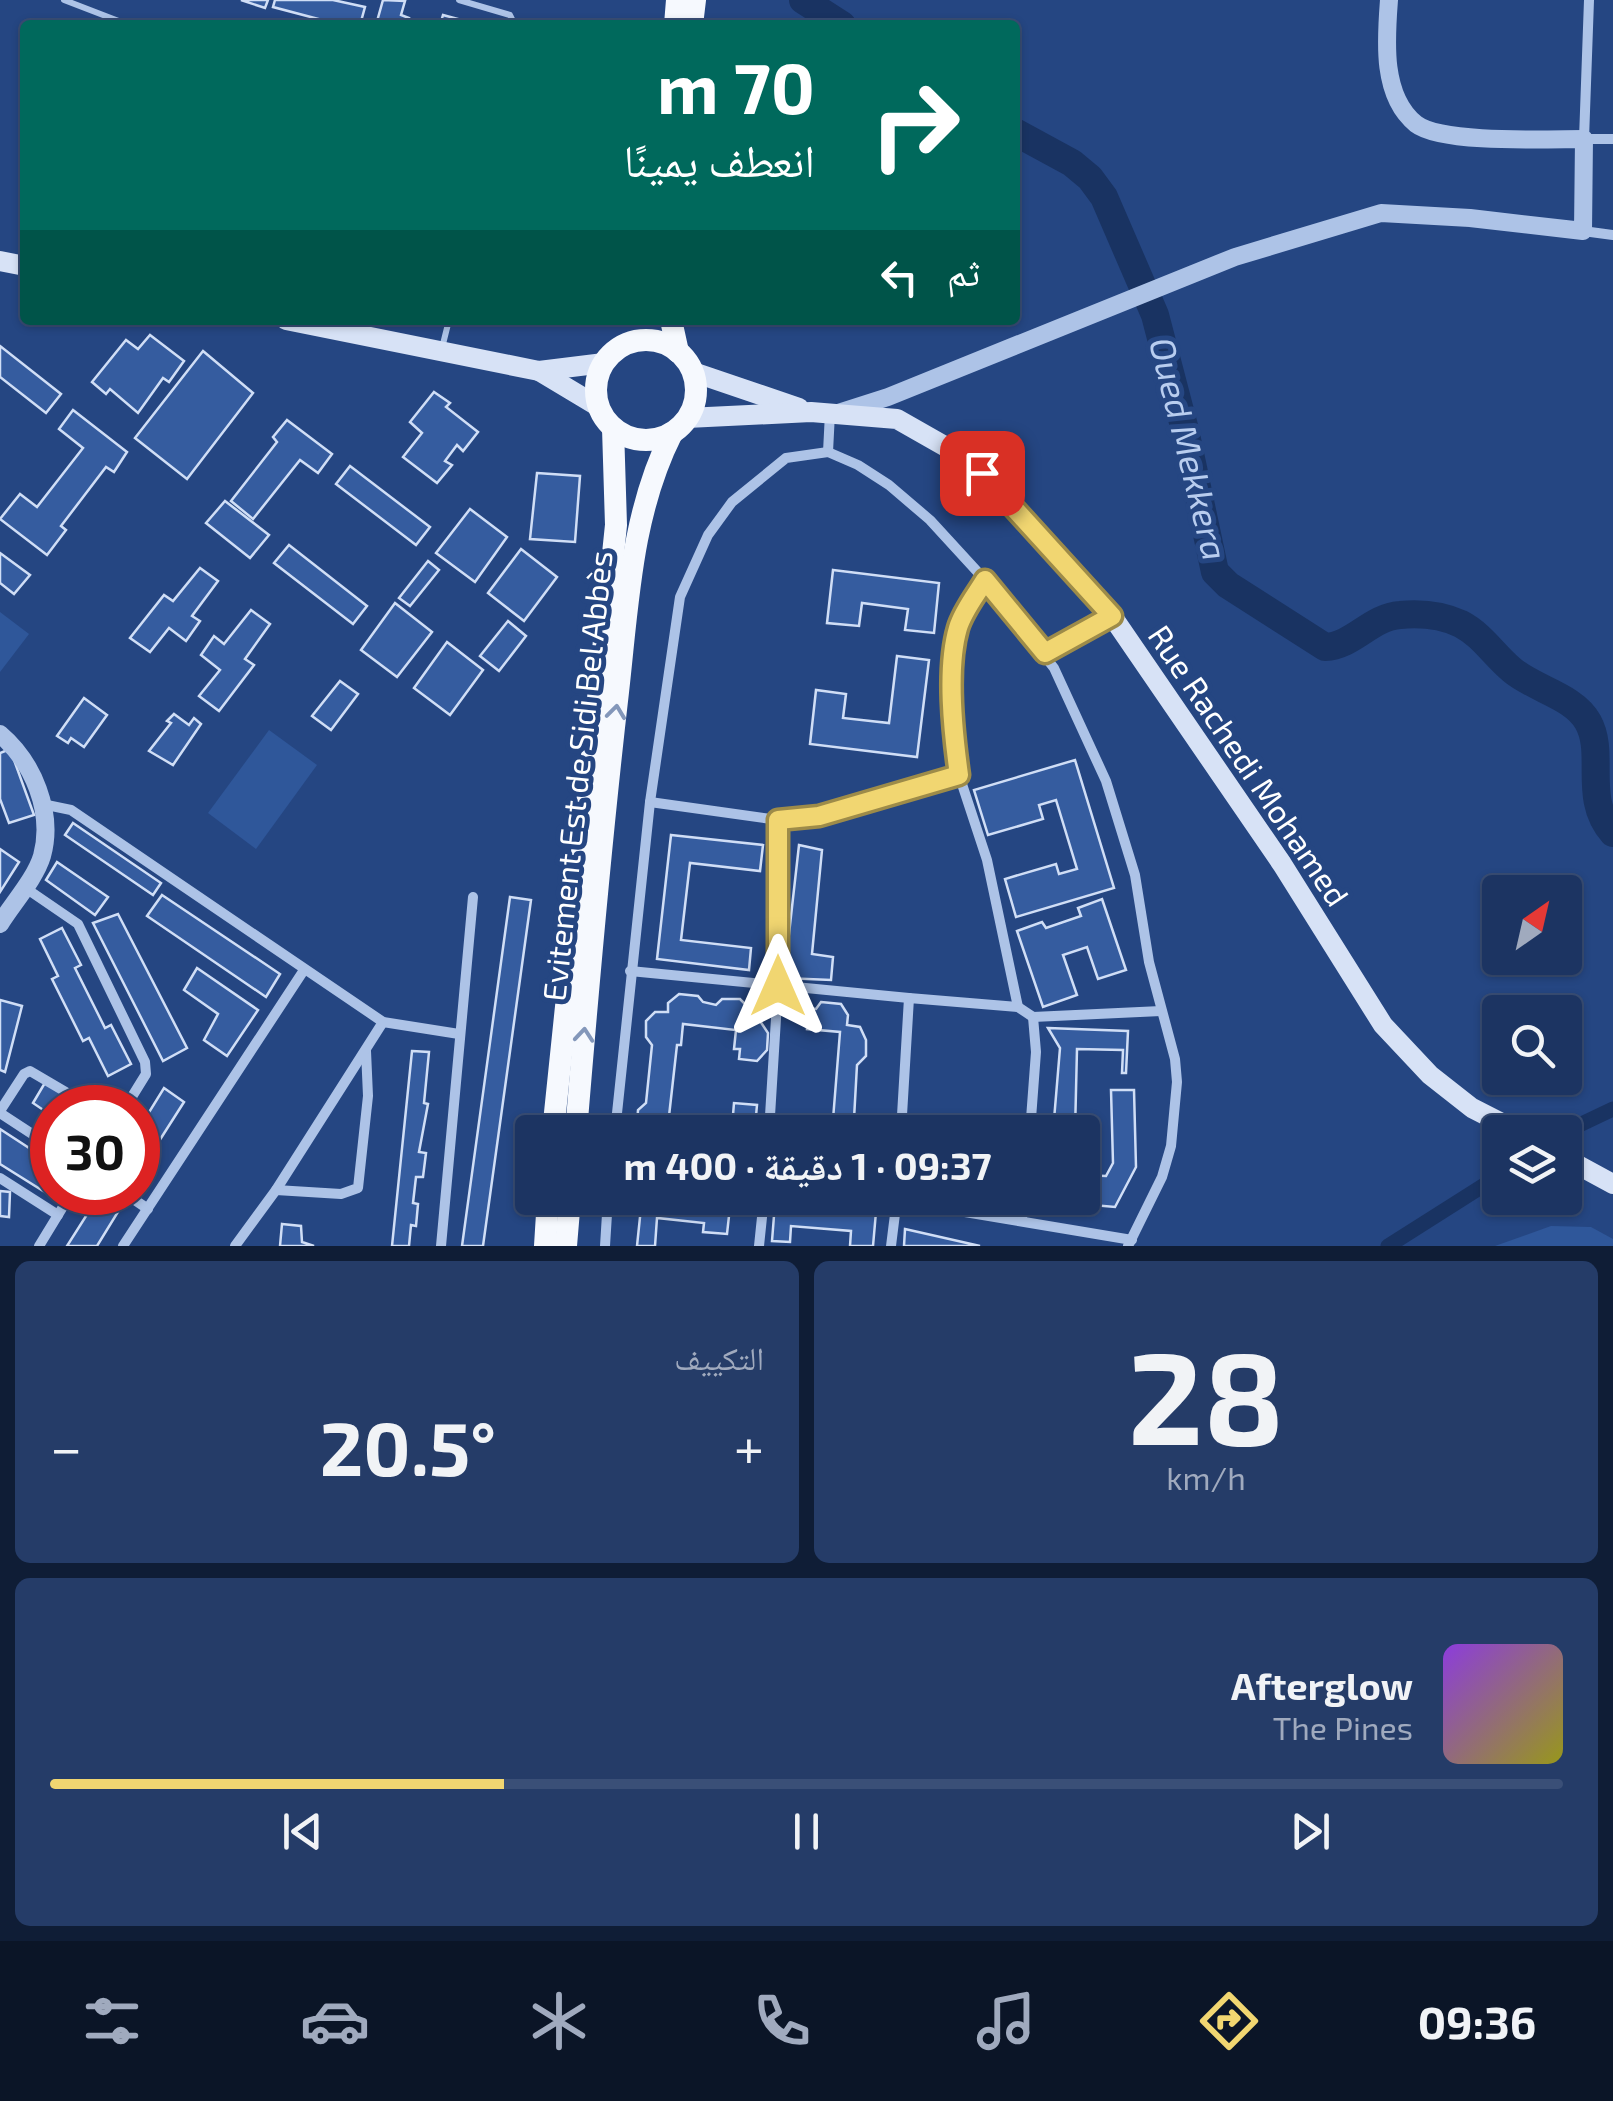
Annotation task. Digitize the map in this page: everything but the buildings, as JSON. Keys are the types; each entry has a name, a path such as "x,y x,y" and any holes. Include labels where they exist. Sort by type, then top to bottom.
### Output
{"highway":[{"path":"610,356 647,340 678,352 693,372 696,391 680,426 648,440 635,439 613,428 598,408 596,381 610,356 631,325"},
{"path":"672,325 678,352"},
{"name":"Evitement Est de Sidi Bel Abbès","path":"578,1115 636,534 649,484 680,426"},
{"name":"Evitement Est de Sidi Bel Abbès","path":"555,1115 616,525 613,428"},
{"path":"546,1246 547,1215"},
{"path":"566,1246 569,1215"}],"main road":[{"path":"310,325 538,371 598,408"},
{"path":"538,371 610,356"},
{"path":"693,372 826,413"},
{"path":"680,426 826,413"},
{"name":"Rue Rachedi Mohamed","path":"826,413 897,420 948,448 1008,498 1112,616 1272,849 1384,1025 1430,1075 1485,1115"},
{"path":"1582,1168 1613,1184"}],"street":[{"path":"1389,0 1390,76 1394,90 1416,124 1440,133 1474,136 1613,139"},
{"path":"1583,231 1589,0"},
{"path":"828,452 826,413 888,397 1264,246 1381,213 1470,218 1613,235"},
{"path":"617,1115 650,802 680,597 708,535 732,502 786,458 828,452 889,485 930,520 1045,653 1091,744 1136,875 1148,962 1176,1060 1176,1109 1162,1178 1130,1243 993,1215"},
{"path":"985,580 964,613 956,644 953,732 959,775 987,860 1018,1007"},
{"path":"1045,653 1112,616"},
{"path":"0,734 13,744 29,767 46,826 42,858 0,924"},
{"path":"650,802 778,820 819,816 959,775"},
{"path":"42,804 71,810 383,1022 459,1034"},
{"path":"769,1115 778,986 778,820"},
{"path":"24,887 78,924 146,1062 146,1074 139,1085"},
{"path":"440,1246 473,897"},
{"path":"160,1191 304,970"},
{"path":"630,971 1018,1007 1032,1017 1161,1011"},
{"path":"901,1115 909,998"},
{"path":"1031,1115 1036,1052 1032,1017"},
{"path":"236,1246 383,1022"},
{"path":"276,1190 341,1194 358,1188 368,1096 366,1050"},
{"path":"30,1132 0,1112 24,1074 30,1071 54,1085"},
{"path":"0,1178 58,1216 39,1246"},
{"path":"122,1246 144,1215"},
{"path":"605,1246 607,1215"},
{"path":"759,1246 762,1215"},
{"path":"891,1246 894,1215"},
{"path":"1022,1215 1022,1220"}],"lane":[{"path":"64,0 116,20"},
{"path":"459,0 510,15 512,20"},
{"path":"441,352 447,325"}],"shaded area":[{"path":"0,612 29,634 0,672"},
{"path":"269,730 317,765 256,849 208,813"},
{"path":"1551,1226 1591,1227 1613,1239 1613,1246 1495,1246"}],"waterway":[{"name":"Oued Mekkera","path":"803,0 834,20"},
{"name":"Oued Mekkera","path":"1020,135 1072,163 1104,197 1155,315 1185,430 1215,572 1228,585 1325,647 1400,615 1439,617 1468,629 1521,677 1582,713 1593,735 1599,805 1613,833"},
{"path":"1582,1124 1613,1109"},
{"path":"1388,1246 1482,1186"}],"route":[{"path":"778,986 778,820 819,816 959,775 952,696 958,628 985,580 1045,653 1112,616 982,473"}]}
